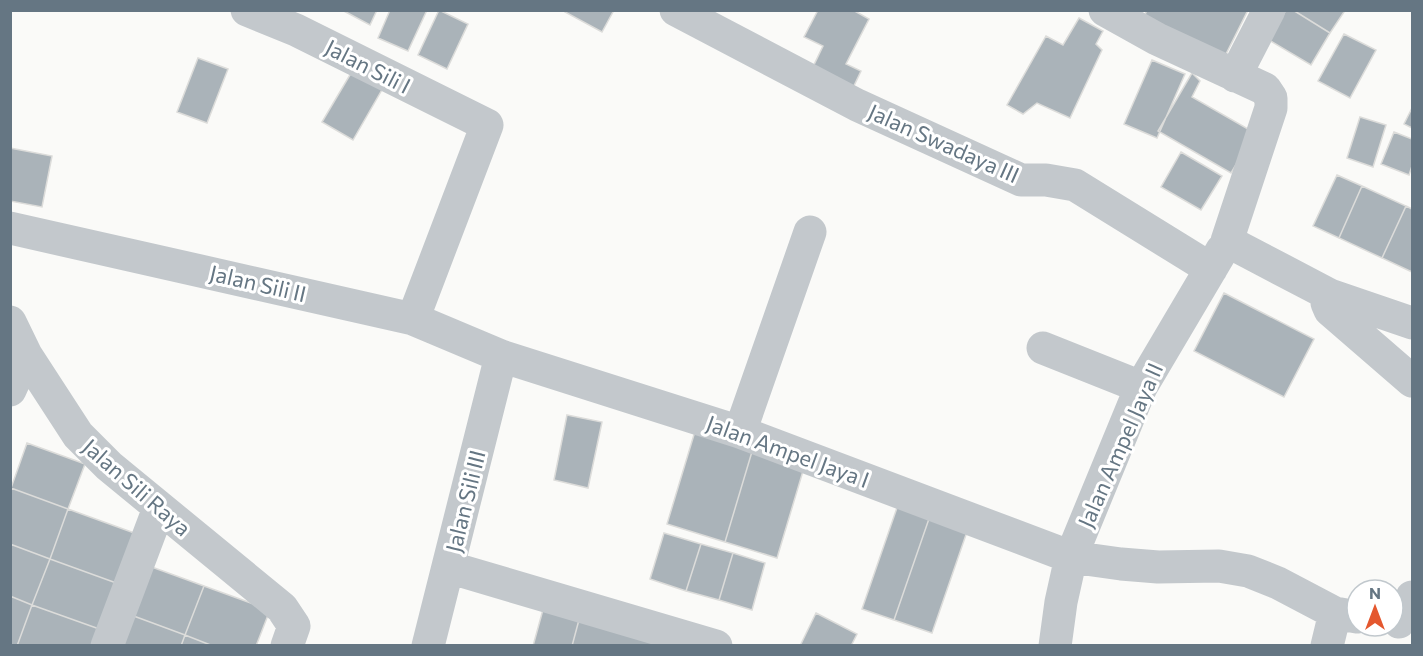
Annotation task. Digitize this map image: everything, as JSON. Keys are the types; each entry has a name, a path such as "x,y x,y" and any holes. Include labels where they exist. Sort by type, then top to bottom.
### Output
{"street":[{"name":"Jalan Sili I","path":"247,10 296,30 487,126 412,319"},
{"name":"Jalan Swadaya III","path":"676,10 857,105 1021,180 1046,180 1075,184 1211,269"},
{"path":"1105,10 1157,39 1235,76 1269,10"},
{"name":"Jalan Ampel Jaya II","path":"1055,645 1071,557 1141,387 1227,241 1271,108 1271,98 1266,89 1235,76"},
{"name":"Jalan Sili II","path":"10,228 412,319 501,356"},
{"path":"740,432 810,232"},
{"path":"1227,241 1330,295 1413,323"},
{"path":"1330,295 1327,303 1330,310 1413,381"},
{"name":"Jalan Sili Raya","path":"10,322 26,355 78,435 109,466 282,608 291,636"},
{"path":"1043,348 1141,387"},
{"path":"10,390 26,355"},
{"name":"Jalan Ampel Jaya I","path":"501,356 740,432 1071,557 1120,564 1158,567 1219,566 1248,571 1345,615"},
{"name":"Jalan Sili III","path":"428,645 501,356"},
{"path":"108,645 159,508"},
{"path":"448,567 716,645"},
{"path":"1327,645 1345,617"}],"building":[{"path":"342,10 377,10 370,25"},
{"path":"390,10 427,10 408,51 378,38"},
{"path":"439,10 468,24 447,69 418,55"},
{"path":"566,10 614,10 602,32 565,12"},
{"path":"818,10 853,10 869,19 846,64 861,71 851,92 811,71 823,46 804,37"},
{"path":"1147,10 1248,10 1223,60 1143,19"},
{"path":"1286,10 1293,10 1330,33 1311,65 1269,40"},
{"path":"1293,10 1341,10 1344,12 1330,33"},
{"path":"1079,18 1103,31 1096,44 1102,50 1070,118 1037,103 1023,114 1007,105 1046,36 1063,45"},
{"path":"1344,34 1376,50 1350,98 1318,81"},
{"path":"198,58 228,69 207,123 177,112"},
{"path":"1152,60 1185,74 1157,138 1124,124"},
{"path":"357,63 387,81 353,140 322,122"},
{"path":"1192,73 1200,81 1192,97 1255,133 1231,173 1158,131"},
{"path":"1412,108 1412,128 1404,124"},
{"path":"1360,117 1386,125 1373,167 1347,158"},
{"path":"1394,132 1412,139 1412,166 1409,175 1381,164"},
{"path":"10,148 52,156 42,207 10,201"},
{"path":"1181,152 1222,176 1201,210 1161,187"},
{"path":"1337,175 1362,186 1339,238 1313,226"},
{"path":"1362,186 1406,206 1382,258 1339,238"},
{"path":"1406,206 1412,209 1412,272 1382,258"},
{"path":"1224,293 1314,339 1284,397 1194,351"},
{"path":"567,415 602,422 588,488 554,480"},
{"path":"696,428 754,445 725,542 667,524"},
{"path":"27,443 85,464 68,509 11,488"},
{"path":"754,445 806,461 777,558 725,542"},
{"path":"11,488 68,509 50,559 10,544"},
{"path":"899,502 931,513 894,620 862,609"},
{"path":"68,509 137,534 119,584 50,559"},
{"path":"931,513 969,526 932,633 894,620"},
{"path":"664,533 701,544 686,591 650,579"},
{"path":"10,544 50,559 32,605 10,596"},
{"path":"701,544 733,553 719,600 686,591"},
{"path":"733,553 765,563 752,610 719,600"},
{"path":"50,559 119,584 102,630 32,605"},
{"path":"149,566 204,586 185,635 131,615"},
{"path":"204,586 270,610 256,646 213,646 185,635"},
{"path":"10,596 32,605 17,646 10,646"},
{"path":"32,605 102,630 96,646 17,646"},
{"path":"544,606 580,616 572,646 533,646"},
{"path":"816,613 857,634 851,646 800,646"},
{"path":"131,615 185,635 181,646 119,646"},
{"path":"580,616 656,638 654,646 572,646"},
{"path":"185,635 213,646 181,646"}]}
